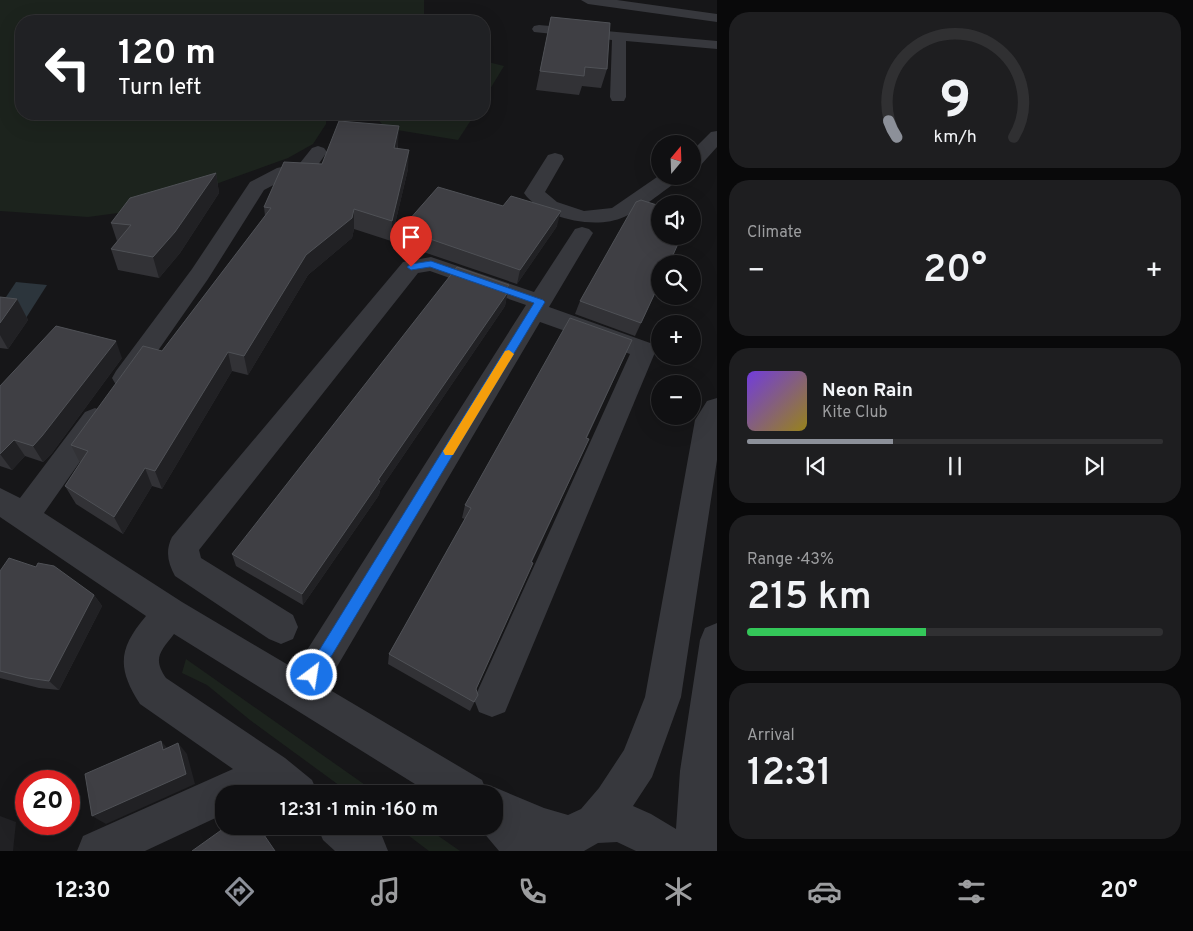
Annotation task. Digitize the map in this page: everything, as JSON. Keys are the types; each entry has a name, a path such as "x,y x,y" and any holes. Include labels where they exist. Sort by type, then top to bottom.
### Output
{"street":[{"path":"588,0 717,18"},
{"path":"667,0 697,16"},
{"path":"540,28 717,45"},
{"path":"618,97 619,36"},
{"path":"701,153 717,136"},
{"path":"318,152 306,168 284,172 256,186 200,274 109,400 12,509 170,613 453,785"},
{"path":"555,160 534,193 550,206 583,217 616,213 658,185"},
{"path":"302,692 582,233"},
{"path":"281,627 186,566 183,547 411,267 431,264 644,350 492,699"},
{"path":"575,837 613,802 638,763 664,698 709,420 717,408"},
{"path":"170,613 142,649 140,667 143,679 153,691 284,783"},
{"path":"697,851 696,825 699,779 717,640"},
{"path":"98,851 284,783"},
{"path":"503,811 542,828 575,837 617,822 637,828 661,843 669,851"},
{"path":"503,825 522,845 525,851"},
{"path":"348,835 367,851"}],"shaded area":[{"path":"0,0 424,0 424,15 15,15 15,120 326,120 326,124 313,144 288,158 147,209 88,217 0,211"},
{"path":"490,62 504,66 490,89"},
{"path":"379,120 471,120 458,140 385,128"},
{"path":"16,282 47,285 26,318 0,306"},
{"path":"186,659 365,785 339,785 250,720 207,685 182,673"},
{"path":"408,835 437,835 460,851 429,851"}],"building":[{"path":"551,17 610,23 607,69 585,67 584,76 540,71"},
{"path":"339,121 399,126 394,148 409,150 392,221 354,209 352,218 306,255 244,356 228,352 155,471 145,468 114,517 65,486 88,451 71,445 143,346 162,351 271,208 264,207 284,162 322,164"},
{"path":"216,173 175,232 153,257 111,249 131,225 111,223 130,198"},
{"path":"438,187 503,206 511,196 561,211 520,270 401,229"},
{"path":"641,200 651,203 651,245 677,245 673,255 651,255 651,301 641,323 580,301 636,202"},
{"path":"457,267 509,285 505,291 508,292 302,594 232,554"},
{"path":"0,297 17,299 0,323"},
{"path":"570,318 632,340 586,438 589,439 531,562 533,563 476,689 478,695 474,702 389,654 471,508 465,505"},
{"path":"56,326 116,341 33,446 14,440 0,454 0,386"},
{"path":"9,558 36,567 38,563 54,566 94,595 49,681 0,671 0,571"},
{"path":"161,741 163,750 178,743 186,774 92,816 85,774"},
{"path":"215,835 264,835 275,851 192,851"}],"slow traffic":[{"path":"449,451 509,354"}],"route":[{"path":"312,675 540,302 431,264 411,267"}]}
